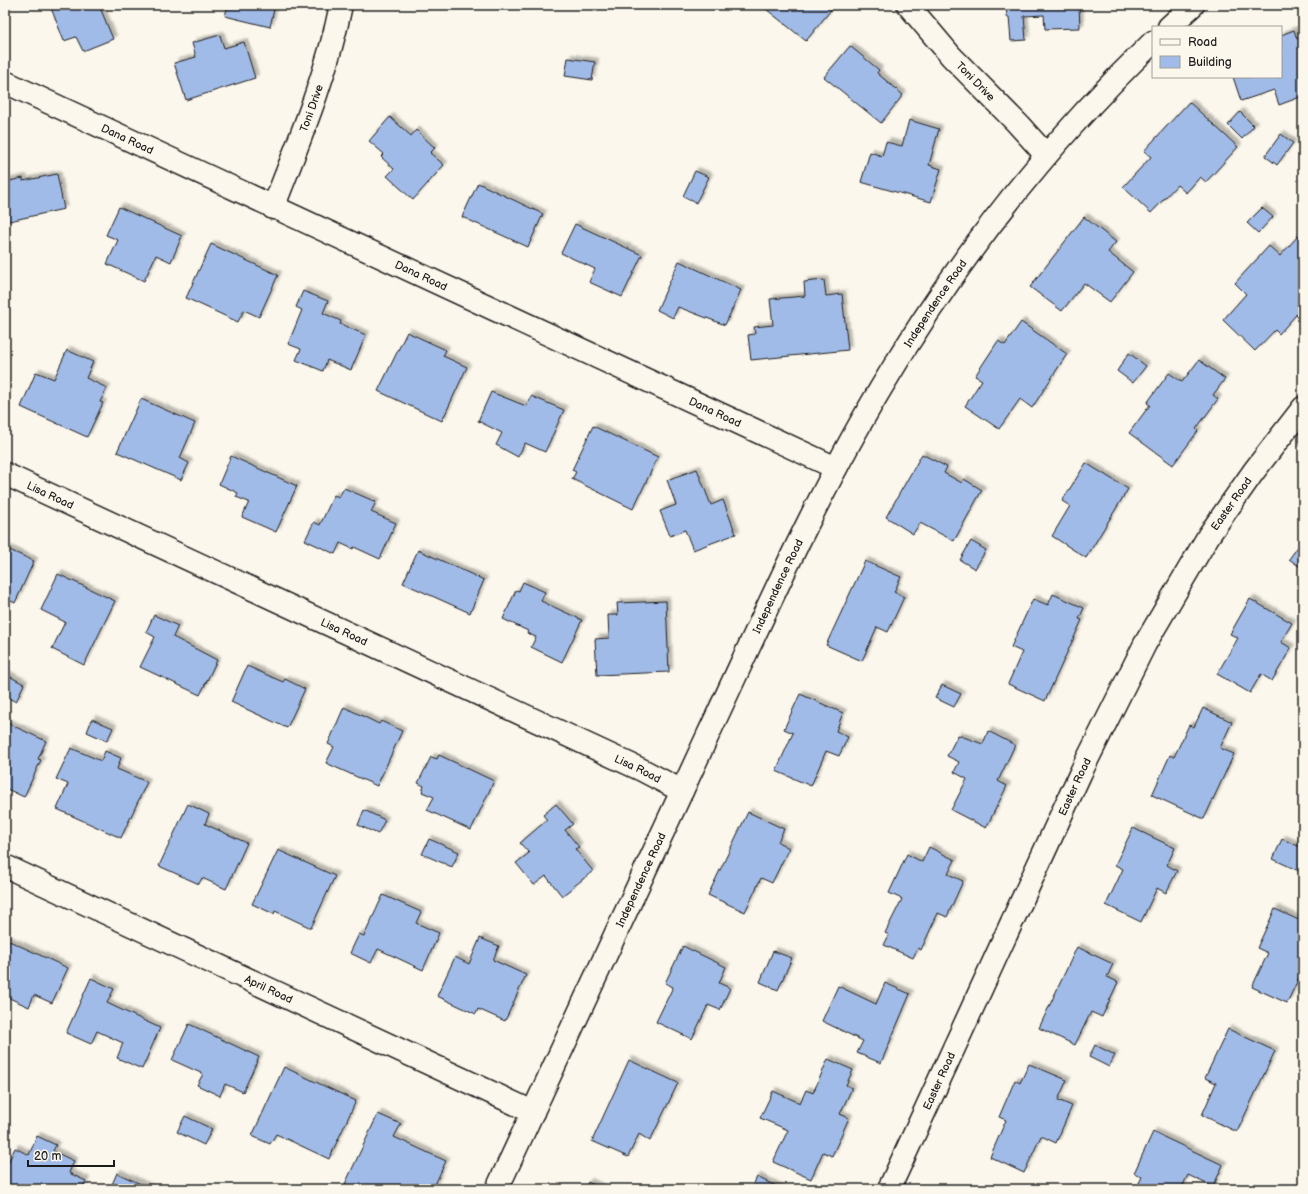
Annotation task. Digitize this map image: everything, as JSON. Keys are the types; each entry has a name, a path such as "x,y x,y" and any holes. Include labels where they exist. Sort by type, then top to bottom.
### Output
{"street":[{"name":"Toni Drive","path":"273,208 324,71 341,5"},
{"name":"Toni Drive","path":"908,5 951,56 1017,123 1046,155"},
{"path":"1170,26 1193,5"},
{"name":"Independence Road","path":"497,1189 785,571 836,468 880,390 921,326 978,243 1046,155 1100,94 1152,43"},
{"name":"Dana Road","path":"5,82 273,208 836,468"},
{"name":"Easter Road","path":"888,1189 1081,772 1145,644 1209,535 1254,471 1303,408"},
{"name":"Lisa Road","path":"5,474 634,767 682,791"},
{"name":"April Road","path":"5,866 532,1112"}],"building":[{"path":"56,5 99,5 113,39 83,51 76,37 64,41 51,8"},
{"path":"228,5 275,5 270,27 225,16"},
{"path":"761,5 832,5 834,6 806,41"},
{"path":"1006,5 1079,5 1080,28 1045,29 1044,15 1024,16 1026,40 1011,41 1009,17 1007,17"},
{"path":"1294,30 1297,39 1303,37 1303,96 1279,105 1274,90 1241,101 1233,78 1282,78 1282,35"},
{"path":"220,35 224,48 244,42 255,78 186,100 174,63 196,57 192,43"},
{"path":"850,46 879,70 877,73 903,95 881,123 824,77"},
{"path":"568,58 595,62 592,80 565,76"},
{"path":"1189,102 1238,147 1206,182 1200,177 1186,193 1177,185 1151,213 1123,187 1151,157 1144,151"},
{"path":"1240,112 1254,126 1242,139 1228,125"},
{"path":"390,117 411,136 416,130 435,148 430,153 444,165 413,200 387,176 394,169 381,157 384,154 369,141"},
{"path":"909,120 939,129 929,165 941,169 931,202 861,182 870,152 882,156 886,142 902,146"},
{"path":"1281,134 1293,143 1277,165 1265,156"},
{"path":"695,171 709,177 696,203 683,196"},
{"path":"57,174 64,209 5,222 5,182 23,178 23,181"},
{"path":"478,183 543,214 528,247 462,217"},
{"path":"119,207 182,236 171,262 156,255 144,281 107,264 118,240 106,235"},
{"path":"1262,208 1273,217 1258,233 1247,223"},
{"path":"1084,217 1116,242 1108,252 1133,272 1110,302 1084,283 1062,311 1030,287"},
{"path":"575,224 642,255 622,297 589,282 595,269 561,253"},
{"path":"1298,236 1303,241 1303,307 1279,334 1275,330 1255,351 1223,320 1246,294 1235,283 1269,246 1280,256"},
{"path":"211,244 278,275 259,317 244,310 238,322 186,298"},
{"path":"679,261 741,290 725,325 678,307 673,318 657,310"},
{"path":"824,280 826,296 842,294 848,350 751,360 748,335 755,334 754,327 773,325 770,299 805,296 804,282"},
{"path":"303,291 328,301 323,313 341,321 340,324 366,335 351,370 327,360 323,371 296,360 301,349 288,344 302,310 296,307"},
{"path":"1021,322 1067,354 1032,408 1020,399 999,429 965,406 982,380 975,376 998,341 1005,345"},
{"path":"407,332 446,350 443,356 467,367 442,421 378,391"},
{"path":"67,350 93,362 86,378 107,388 100,402 103,403 87,437 21,407 36,372 54,379"},
{"path":"1129,353 1146,366 1133,383 1117,371"},
{"path":"1199,360 1225,379 1213,395 1218,399 1196,429 1198,431 1173,465 1129,433 1150,405 1147,403 1169,373 1182,382"},
{"path":"491,392 526,406 531,396 564,410 545,452 525,443 518,457 496,445 502,433 478,421"},
{"path":"141,399 195,423 180,458 189,463 181,480 117,452"},
{"path":"593,426 658,457 633,509 572,479 576,472 572,470"},
{"path":"922,454 947,467 944,473 962,483 964,479 982,490 954,541 920,523 913,534 886,517"},
{"path":"231,456 297,486 276,532 242,517 249,502 236,497 238,493 219,484"},
{"path":"1086,463 1128,489 1086,558 1052,536 1070,506 1062,501"},
{"path":"697,469 711,505 723,500 736,534 693,550 685,530 670,536 660,511 676,505 667,480"},
{"path":"344,488 376,502 371,512 396,523 380,559 354,547 353,549 340,543 335,554 305,540 314,522 320,525 334,495 339,497"},
{"path":"1303,540 1303,569 1289,559"},
{"path":"971,541 986,550 975,569 960,560"},
{"path":"5,548 34,561 15,603 5,598"},
{"path":"418,550 484,580 470,613 403,583"},
{"path":"865,561 901,577 894,592 904,597 888,632 877,627 862,661 826,645"},
{"path":"58,574 115,601 84,665 52,649 65,622 41,610"},
{"path":"523,582 545,592 541,601 582,620 562,662 531,647 536,637 527,633 528,631 503,619 516,590 519,591"},
{"path":"1053,594 1084,608 1079,619 1082,620 1045,701 1008,684 1022,652 1011,647 1033,599 1048,605"},
{"path":"1250,599 1292,623 1281,642 1291,648 1272,681 1261,674 1250,693 1217,674 1238,638 1230,634"},
{"path":"666,601 669,672 597,675 595,639 609,638 608,615 618,615 617,603"},
{"path":"154,615 178,626 173,637 217,660 200,695 140,667 155,637 146,632"},
{"path":"247,666 283,682 285,679 305,689 287,728 231,702"},
{"path":"5,674 24,684 16,702 5,696"},
{"path":"942,685 961,694 954,707 935,698"},
{"path":"800,694 843,713 836,731 848,737 839,756 826,751 811,786 776,771 793,733 784,729"},
{"path":"344,707 379,724 381,721 402,731 377,786 326,763 334,747 328,744"},
{"path":"1203,708 1232,722 1220,748 1234,754 1204,819 1152,795 1170,755 1174,757 1189,725 1194,727"},
{"path":"92,719 113,728 107,741 87,732"},
{"path":"5,722 46,741 38,759 41,760 24,797 5,788"},
{"path":"988,731 1015,745 998,781 1007,786 986,828 951,810 967,779 954,772 959,762 947,756 958,735 983,744"},
{"path":"71,748 101,761 105,751 121,758 117,769 147,782 121,838 57,809 68,784 56,779"},
{"path":"439,755 494,781 471,830 427,810 434,797 422,792 424,786 418,783 431,757 437,759"},
{"path":"188,804 209,814 205,824 247,843 226,889 202,878 199,884 159,866"},
{"path":"556,804 573,824 565,830 579,847 575,849 593,871 562,896 546,876 534,885 516,863 529,853 520,843 547,820 543,815"},
{"path":"364,810 385,820 378,834 358,825"},
{"path":"748,812 784,829 778,842 789,848 772,883 761,878 745,912 708,895"},
{"path":"1133,828 1175,848 1167,865 1177,871 1166,893 1157,888 1141,922 1106,905 1123,869 1115,865"},
{"path":"429,839 459,852 452,867 422,854"},
{"path":"1282,839 1303,848 1303,873 1273,859"},
{"path":"929,847 955,860 948,874 963,881 947,917 938,913 921,950 918,948 913,958 884,945 889,935 885,933 902,899 889,893 907,854 922,862"},
{"path":"278,850 335,876 311,928 275,911 274,914 252,904"},
{"path":"383,895 421,912 416,923 439,933 423,970 378,949 371,963 350,953 359,934 364,936"},
{"path":"1275,909 1303,922 1303,969 1287,1003 1252,987 1268,953 1257,948"},
{"path":"480,938 499,946 493,960 526,975 505,1021 478,1009 476,1014 437,996 455,957 469,964"},
{"path":"5,939 68,968 52,1003 34,995 29,1007 5,996"},
{"path":"683,946 726,967 719,983 730,988 720,1010 708,1005 692,1039 656,1022 673,987 665,983"},
{"path":"1077,947 1113,964 1107,977 1118,982 1102,1017 1091,1012 1075,1045 1039,1028"},
{"path":"773,951 792,958 778,990 760,982"},
{"path":"91,978 114,989 107,1003 160,1028 142,1069 117,1058 123,1043 97,1031 91,1044 66,1033"},
{"path":"885,983 910,994 881,1063 857,1053 863,1041 822,1021 838,986 876,1004"},
{"path":"189,1024 259,1057 243,1092 225,1084 220,1096 197,1085 203,1074 172,1060"},
{"path":"1228,1029 1275,1051 1237,1132 1202,1115 1216,1083 1205,1078"},
{"path":"1095,1045 1115,1055 1109,1067 1089,1057"},
{"path":"828,1059 853,1070 846,1085 852,1088 840,1114 849,1118 832,1156 823,1152 811,1179 773,1162 788,1130 760,1118 773,1091 800,1103 806,1090 813,1093"},
{"path":"629,1060 678,1083 650,1141 639,1134 628,1157 592,1141"},
{"path":"1029,1064 1067,1080 1058,1100 1072,1106 1056,1143 1041,1136 1024,1173 990,1157 1006,1120 999,1117 1015,1080 1020,1083"},
{"path":"284,1067 356,1101 329,1159 276,1134 270,1144 252,1136"},
{"path":"378,1114 401,1124 394,1137 446,1161 433,1189 357,1189 345,1184"},
{"path":"185,1116 212,1129 204,1145 177,1132"},
{"path":"1153,1132 1223,1165 1213,1187 1188,1175 1181,1189 1136,1189 1142,1177 1134,1173"},
{"path":"37,1136 56,1145 53,1151 74,1161 69,1173 86,1181 82,1189 9,1189 5,1187 5,1169 15,1148 29,1155"},
{"path":"117,1173 151,1189 110,1189"},
{"path":"757,1177 782,1189 751,1189"},
{"path":"588,1182 603,1189 585,1189"}]}
